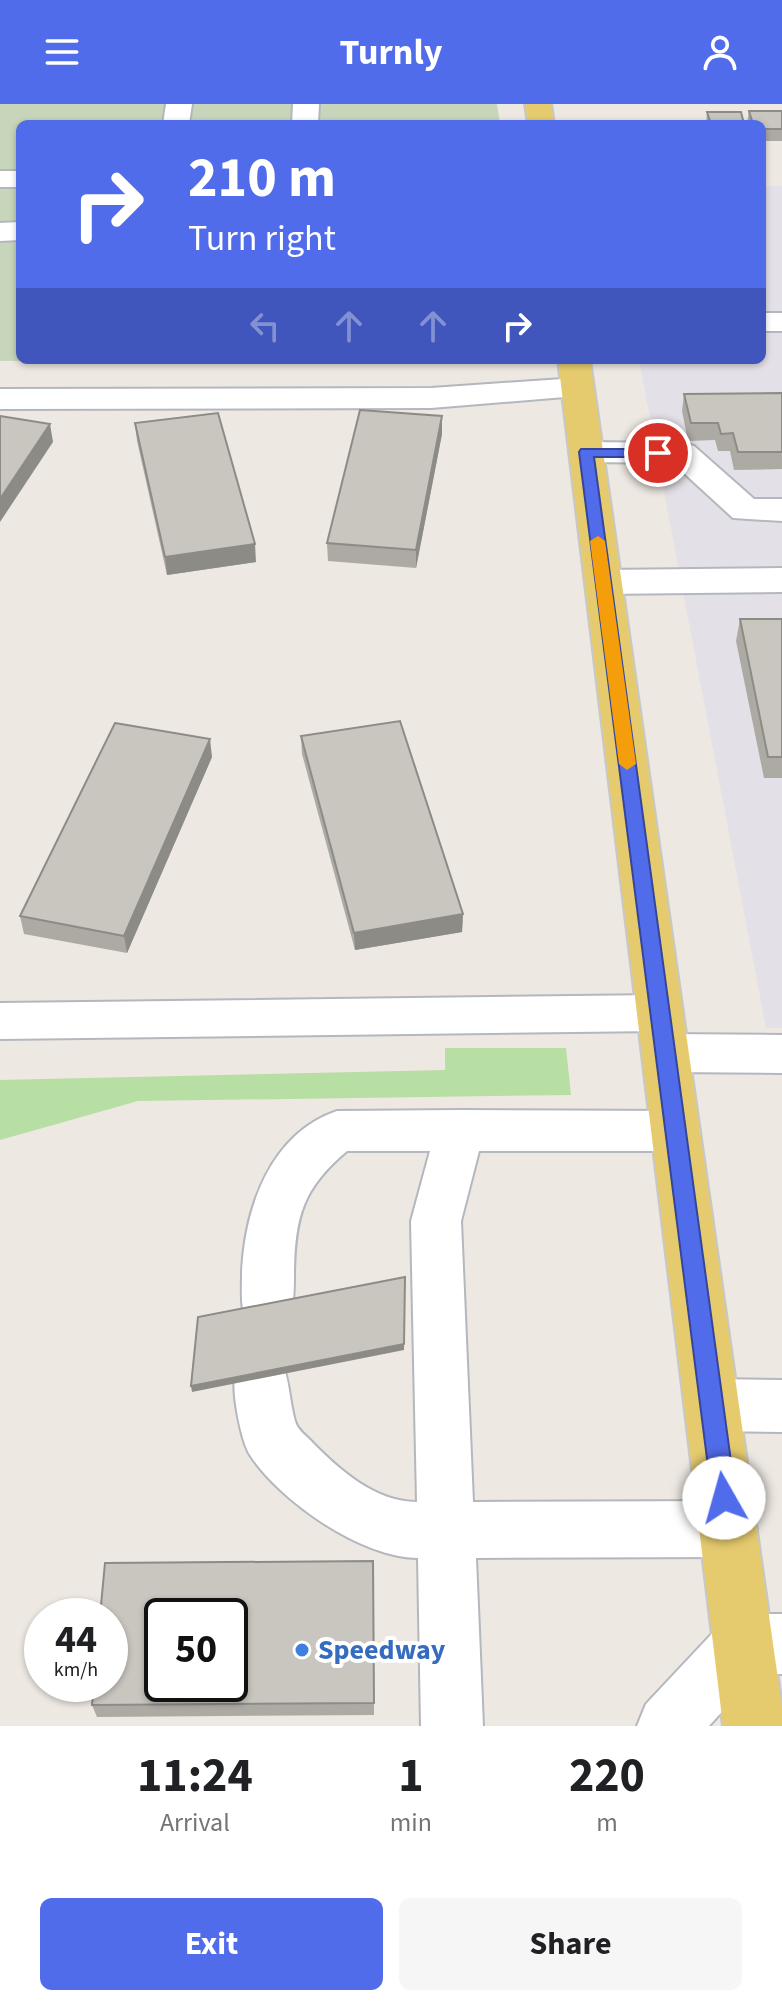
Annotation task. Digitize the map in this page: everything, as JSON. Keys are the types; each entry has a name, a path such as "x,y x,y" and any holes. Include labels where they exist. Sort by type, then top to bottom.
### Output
{"main road":[{"path":"576,374 728,1529 762,1644 754,1726"}],"lane":[{"path":"0,399 431,398 576,374"},
{"path":"586,452 682,453 745,510 782,510"},
{"path":"603,582 782,580"},
{"path":"0,1021 663,1033 782,1054"},
{"path":"452,1726 436,1221 460,1130"},
{"path":"267,1310 274,1214 294,1174 315,1148 337,1131 676,1131"},
{"path":"262,1378 269,1436 308,1478 354,1512 404,1530 728,1529"},
{"path":"712,1405 782,1406"},
{"path":"668,1726 762,1644"}],"shaded area":[{"path":"766,186 782,186 782,1028 766,1028 640,364 766,364"}],"green space":[{"path":"0,104 497,104 499,120 16,120 16,361 0,361"},
{"path":"445,1048 566,1048 571,1095 138,1101 0,1140 0,1080 445,1070"}],"building":[{"path":"749,111 782,111 782,129 766,129 766,120 752,120"},
{"path":"707,112 741,112 743,120 710,120"},
{"path":"782,393 782,452 738,452 733,433 721,434 718,423 691,423 684,394"},
{"path":"360,410 442,416 416,550 327,543"},
{"path":"218,413 255,544 165,557 135,423"},
{"path":"0,416 50,424 0,499"},
{"path":"740,619 782,619 782,757 768,757"},
{"path":"400,721 463,914 354,933 301,736"},
{"path":"115,723 210,739 124,936 20,916"},
{"path":"405,1277 404,1344 191,1386 198,1317"},
{"name":"Speedway","path":"373,1561 374,1703 92,1705 92,1702 128,1702 128,1598 102,1598 105,1563"}],"slow traffic":[{"path":"598,541 627,764"}],"place":[{"name":"Speedway","path":"302,1650"}],"route":[{"path":"658,453 586,452 724,1498"}]}
